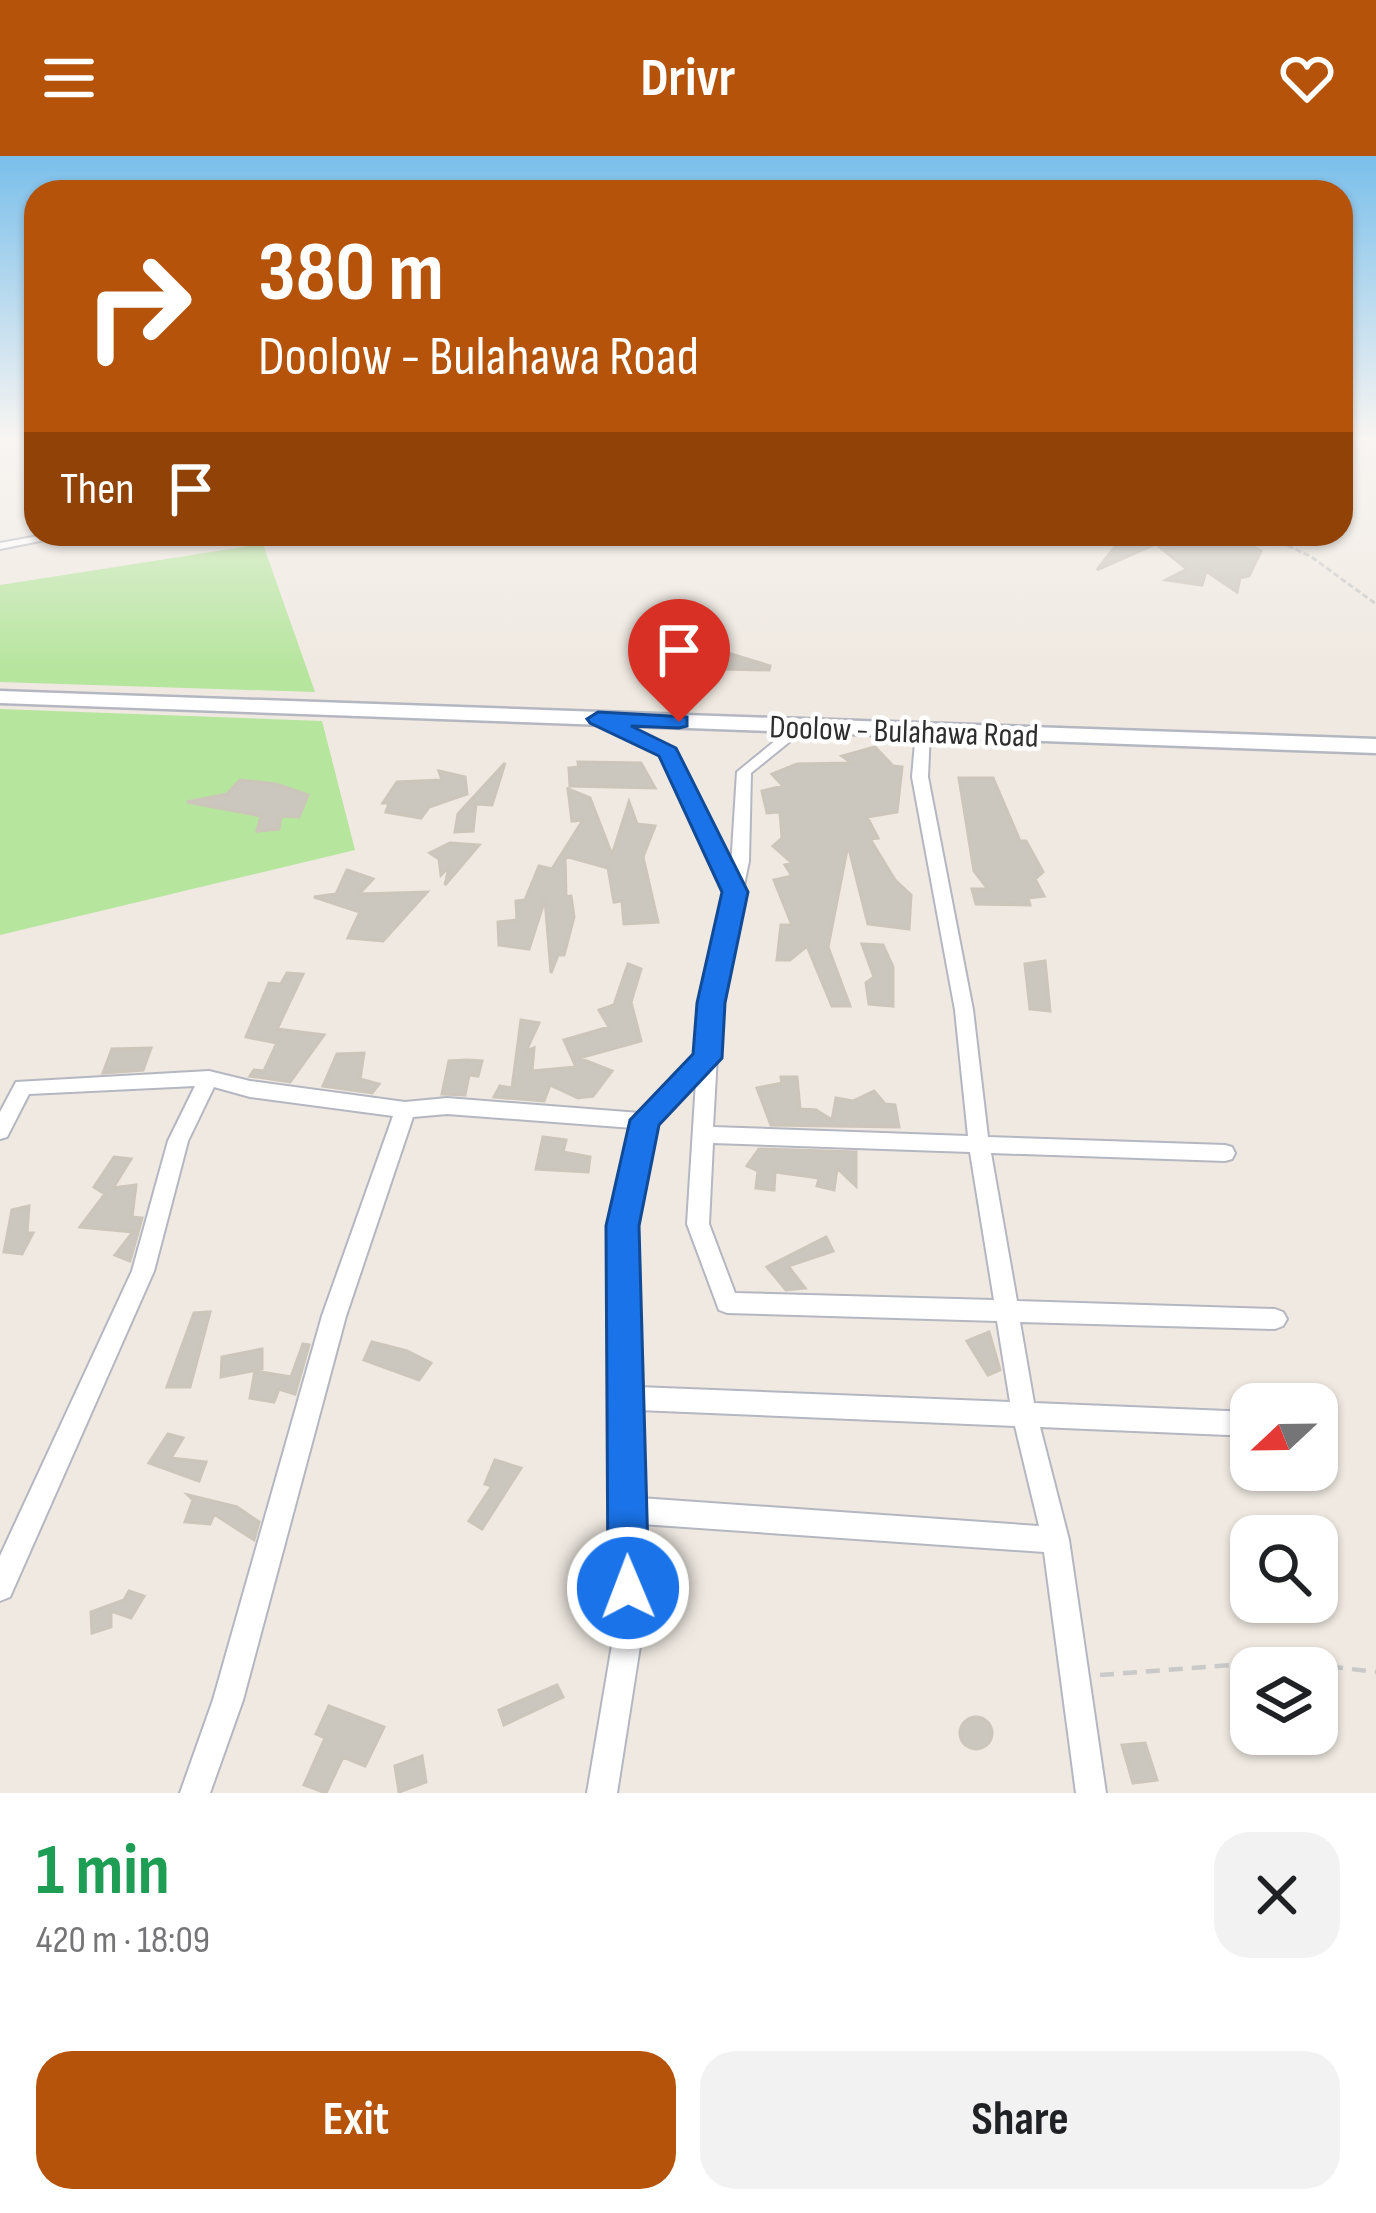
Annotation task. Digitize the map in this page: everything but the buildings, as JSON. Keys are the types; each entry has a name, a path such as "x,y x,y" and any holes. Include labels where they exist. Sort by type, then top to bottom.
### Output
{"main road":[{"name":"Doolow - Bulahawa Road","path":"0,698 1376,746"}],"street":[{"path":"598,719 668,752 735,892"},
{"path":"802,726 744,772 735,892 711,1003 698,1224 727,1304 1275,1319"},
{"path":"923,730 920,777 964,1010 979,1144 1024,1414 1056,1540 1091,1793"},
{"path":"602,1793 629,1627 622,1226 645,1120 707,1058"},
{"path":"0,1086 209,1078 405,1110 447,1106 645,1120"},
{"path":"0,1587 143,1270 178,1141 209,1078"},
{"path":"0,1131 23,1087"},
{"path":"195,1793 228,1700 334,1316 405,1110"},
{"path":"703,1135 1225,1153"},
{"path":"626,1398 1230,1423"},
{"path":"627,1510 1056,1540"}],"path":[{"path":"1289,546 1376,604"},
{"path":"1075,1677 1284,1661 1376,1672"}],"green space":[{"path":"264,546 315,692 0,682 0,585"},
{"path":"0,709 322,721 355,850 0,935"}],"route":[{"path":"628,1588 622,1226 645,1120 707,1058 711,1003 735,892 668,752 598,719 679,722"}]}
